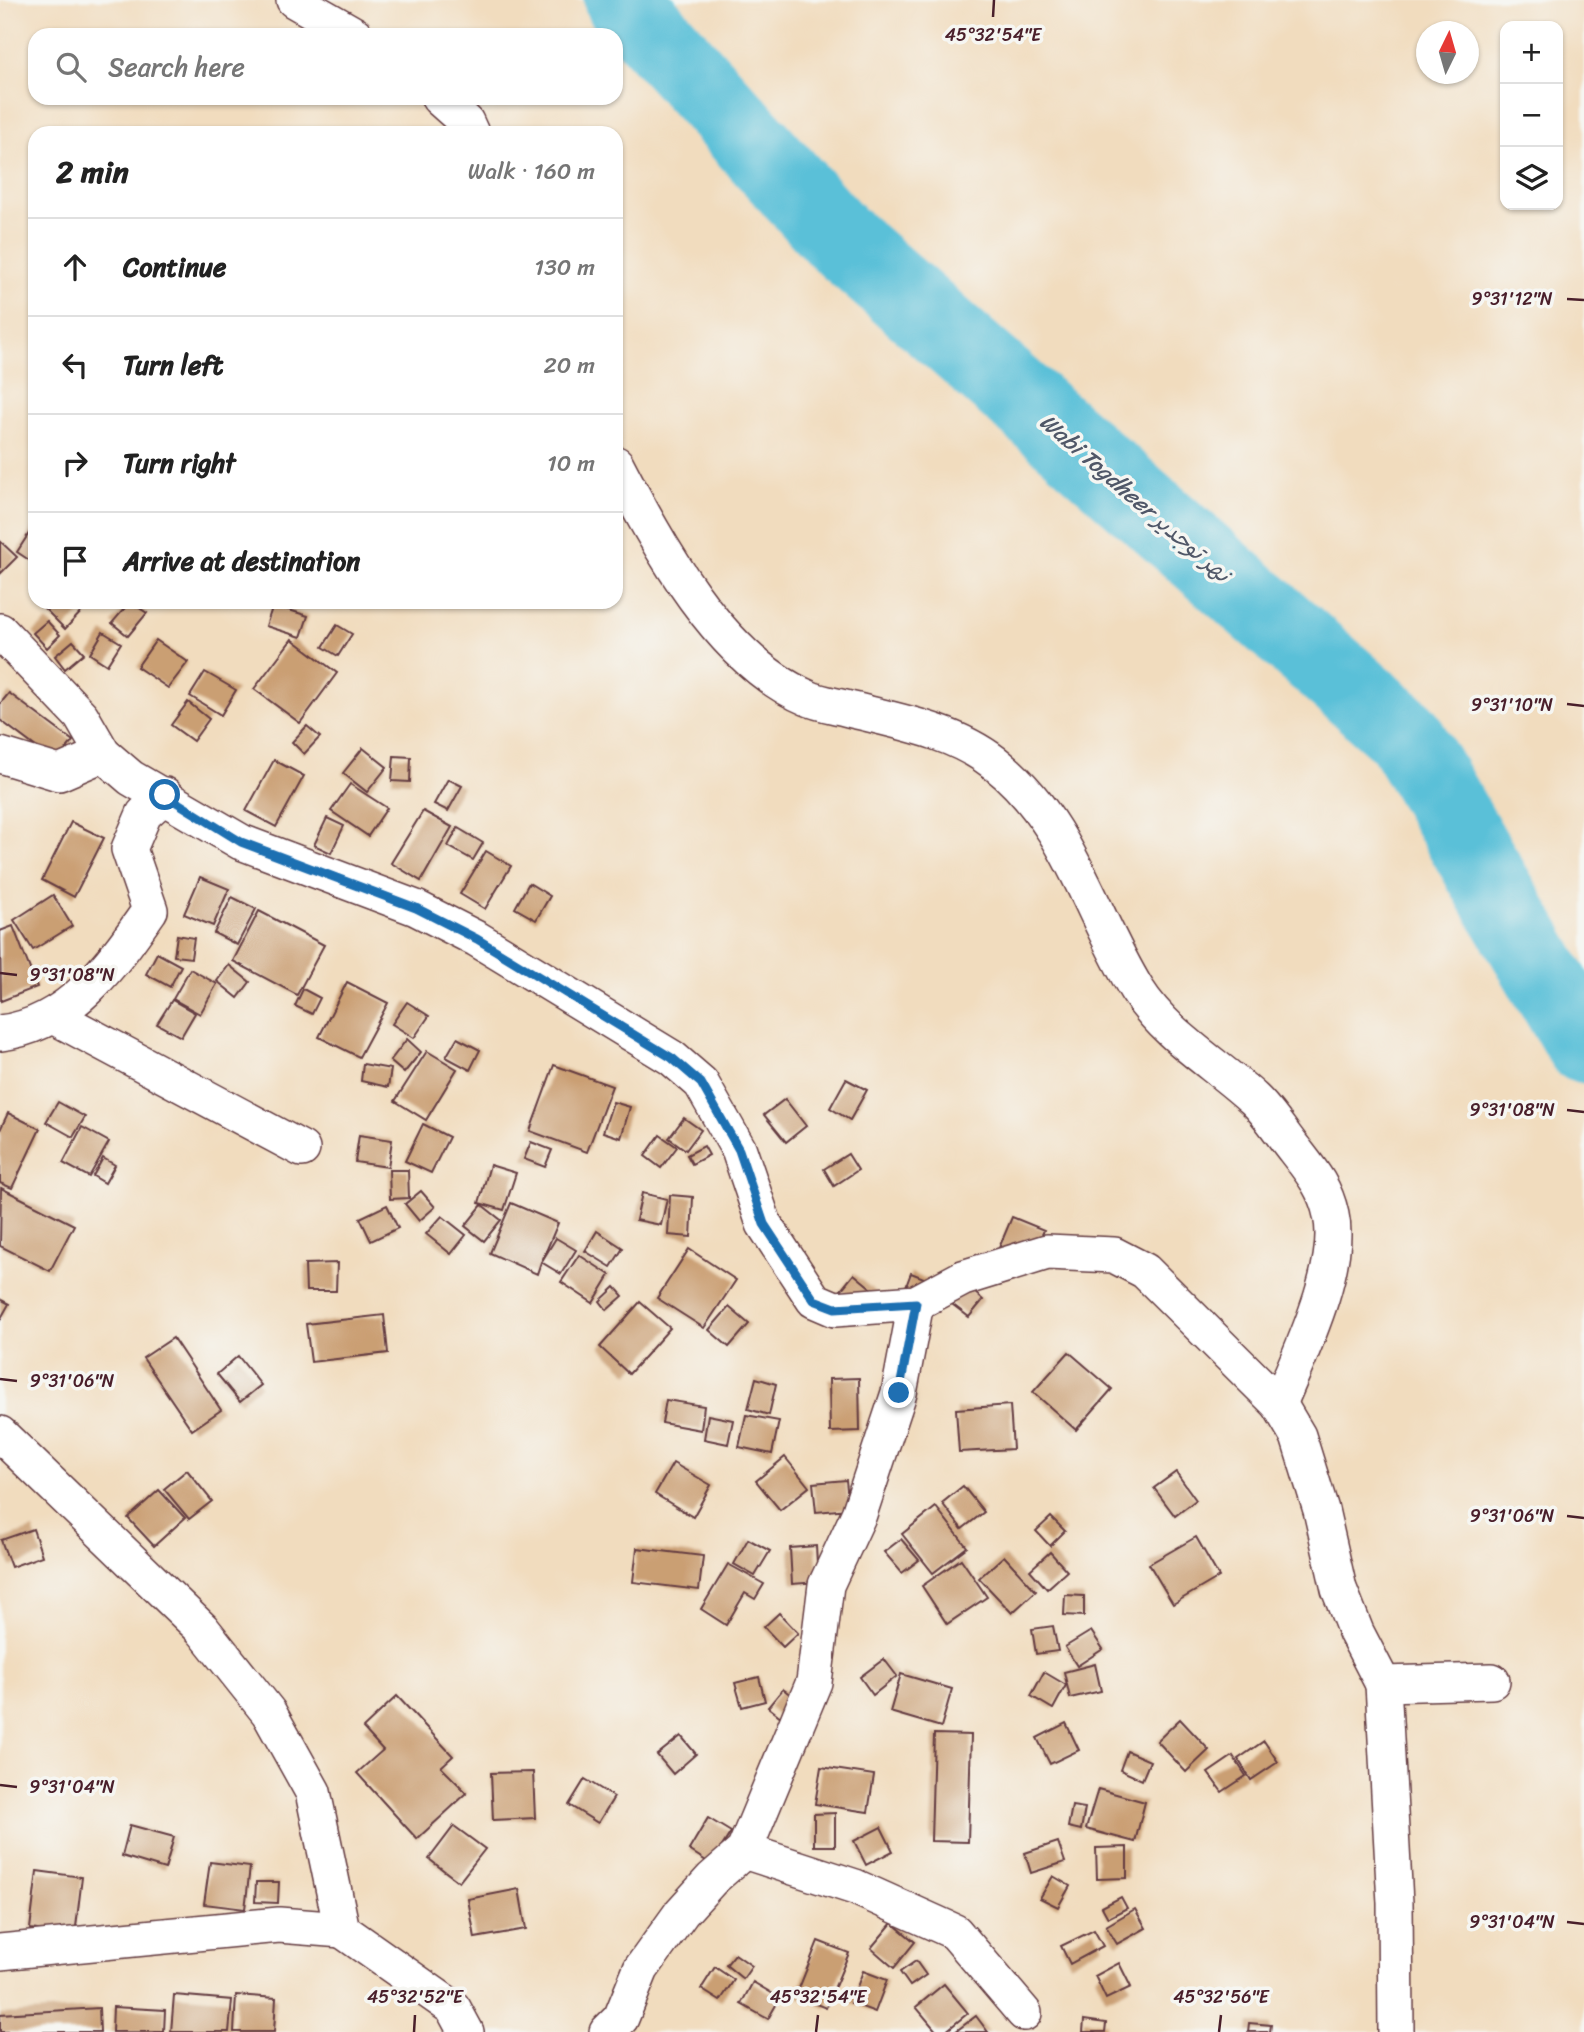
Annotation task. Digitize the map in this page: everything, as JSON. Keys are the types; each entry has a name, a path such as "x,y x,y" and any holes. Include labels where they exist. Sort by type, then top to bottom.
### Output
{"street":[{"path":"294,0 343,28"},
{"path":"447,105 468,126"},
{"path":"623,478 646,522 699,606 752,663 807,698 946,735 995,763 1037,806 1069,852 1138,992 1188,1046 1255,1101 1322,1184 1332,1218 1334,1248 1311,1326 1279,1404"},
{"path":"0,631 81,716 103,754 131,778 165,795 241,842 416,908 477,939 672,1058 701,1083 739,1150 764,1224 814,1300 835,1308 916,1303 963,1278 1047,1252 1114,1255 1145,1271 1279,1404 1298,1436 1312,1478 1339,1589 1356,1632 1383,1684 1395,1903 1396,2032"},
{"path":"0,755 59,773 103,754"},
{"path":"0,1033 53,1016 89,989 150,910 129,849 144,814 165,795"},
{"path":"53,1016 302,1149"},
{"path":"607,2032 621,2018 641,1969 682,1912 712,1879 744,1851 814,1682 826,1585 859,1514 899,1393 916,1303"},
{"path":"0,1434 202,1629 269,1713 313,1792 342,1930"},
{"path":"1383,1684 1492,1681"},
{"path":"744,1851 855,1888 955,1932 1024,2013"},
{"path":"0,1952 279,1925 342,1930 453,2008 466,2032"}],"building":[{"path":"28,535 28,559 17,552"},
{"path":"0,541 17,557 0,574"},
{"path":"45,609 84,609 65,629"},
{"path":"124,609 141,609 147,613 128,636 112,623"},
{"path":"272,609 286,609 308,616 301,637 266,626"},
{"path":"47,621 60,635 47,648 33,633"},
{"path":"337,625 352,634 338,656 323,647"},
{"path":"103,632 121,643 107,665 90,654"},
{"path":"292,639 337,673 300,723 254,689"},
{"path":"156,640 188,662 168,688 137,667"},
{"path":"73,641 84,653 65,669 55,656"},
{"path":"205,672 236,690 221,715 190,696"},
{"path":"9,693 73,741 56,762 0,720 0,704"},
{"path":"188,702 209,719 193,741 171,725"},
{"path":"307,726 320,737 304,754 292,742"},
{"path":"363,748 387,767 367,792 343,773"},
{"path":"394,756 411,757 410,782 392,781"},
{"path":"274,760 304,776 276,827 246,811"},
{"path":"448,779 462,786 448,811 434,804"},
{"path":"350,784 387,808 368,836 331,811"},
{"path":"423,811 452,827 421,881 391,863"},
{"path":"327,818 344,826 331,853 314,845"},
{"path":"71,822 104,838 74,897 42,880"},
{"path":"458,828 483,843 473,860 448,846"},
{"path":"486,851 511,866 485,909 460,894"},
{"path":"200,877 229,889 213,926 184,914"},
{"path":"529,883 550,896 536,920 515,908"},
{"path":"53,895 72,926 33,950 14,920"},
{"path":"232,897 256,909 237,945 214,933"},
{"path":"259,911 324,945 297,995 233,961"},
{"path":"13,926 37,987 1,1001 0,931"},
{"path":"177,935 194,938 191,958 174,956"},
{"path":"157,953 181,966 170,987 146,974"},
{"path":"229,965 250,982 238,998 217,981"},
{"path":"190,969 217,984 200,1014 173,999"},
{"path":"347,982 388,1003 359,1057 319,1037"},
{"path":"303,989 320,998 312,1014 295,1006"},
{"path":"172,1000 195,1013 181,1037 157,1024"},
{"path":"407,1002 429,1016 414,1038 392,1024"},
{"path":"457,1038 480,1050 470,1070 446,1057"},
{"path":"407,1039 421,1052 404,1073 390,1061"},
{"path":"427,1051 457,1069 426,1120 395,1101"},
{"path":"363,1064 391,1069 388,1087 361,1081"},
{"path":"554,1065 612,1086 587,1152 530,1131"},
{"path":"846,1079 867,1090 850,1120 830,1108"},
{"path":"785,1099 806,1126 786,1142 764,1115"},
{"path":"58,1102 85,1117 73,1137 46,1122"},
{"path":"613,1102 630,1107 621,1138 603,1132"},
{"path":"8,1113 40,1129 12,1188 0,1183 0,1130"},
{"path":"684,1118 701,1130 686,1150 669,1138"},
{"path":"423,1124 449,1137 431,1173 405,1161"},
{"path":"82,1127 109,1142 89,1177 63,1163"},
{"path":"359,1135 392,1140 388,1167 355,1162"},
{"path":"660,1135 677,1147 661,1168 645,1156"},
{"path":"531,1142 552,1150 545,1167 524,1159"},
{"path":"704,1146 709,1155 692,1164 687,1155"},
{"path":"848,1154 858,1170 834,1186 824,1169"},
{"path":"103,1158 115,1165 105,1183 93,1176"},
{"path":"490,1165 516,1173 504,1210 479,1203"},
{"path":"389,1170 408,1170 409,1198 390,1199"},
{"path":"1,1188 74,1225 50,1271 0,1246"},
{"path":"421,1191 435,1207 419,1221 405,1204"},
{"path":"642,1193 667,1199 661,1225 636,1220"},
{"path":"670,1195 693,1197 691,1237 668,1235"},
{"path":"511,1203 558,1223 542,1261 556,1238 576,1250 561,1274 541,1262 537,1274 490,1253"},
{"path":"387,1205 398,1228 371,1241 360,1218"},
{"path":"482,1205 501,1220 484,1241 465,1226"},
{"path":"442,1216 466,1235 451,1254 426,1234"},
{"path":"1012,1217 1044,1230 1031,1261 999,1248"},
{"path":"597,1231 623,1248 611,1267 585,1251"},
{"path":"689,1249 736,1280 704,1328 657,1298"},
{"path":"579,1255 610,1275 593,1303 561,1282"},
{"path":"337,1263 336,1291 306,1291 305,1264"},
{"path":"911,1273 929,1280 899,1305"},
{"path":"854,1274 883,1298 870,1314 841,1290"},
{"path":"963,1282 983,1300 969,1317 948,1301"},
{"path":"615,1287 623,1296 607,1310 600,1301"},
{"path":"0,1299 9,1304 0,1320"},
{"path":"640,1302 670,1328 629,1374 600,1347"},
{"path":"729,1307 749,1324 729,1347 709,1330"},
{"path":"384,1315 388,1353 311,1362 306,1324"},
{"path":"173,1338 221,1410 192,1430 143,1358"},
{"path":"1069,1352 1112,1389 1076,1430 1033,1392"},
{"path":"238,1356 261,1385 240,1402 217,1374"},
{"path":"756,1378 776,1384 769,1415 748,1409"},
{"path":"859,1378 860,1431 830,1432 829,1379"},
{"path":"666,1400 704,1406 701,1430 662,1423"},
{"path":"1010,1405 1013,1449 959,1452 956,1409"},
{"path":"708,1415 733,1420 728,1444 704,1439"},
{"path":"746,1415 779,1421 772,1454 739,1447"},
{"path":"785,1457 809,1487 780,1510 756,1481"},
{"path":"673,1463 711,1485 693,1517 655,1494"},
{"path":"187,1470 212,1501 189,1519 164,1489"},
{"path":"1176,1472 1196,1500 1175,1516 1154,1488"},
{"path":"846,1480 849,1509 816,1512 813,1483"},
{"path":"963,1486 984,1512 962,1529 942,1503"},
{"path":"159,1490 185,1518 154,1546 128,1518"},
{"path":"936,1507 967,1547 933,1573 902,1534"},
{"path":"1051,1517 1065,1531 1050,1546 1036,1531"},
{"path":"33,1529 42,1556 11,1567 1,1540"},
{"path":"1196,1537 1219,1577 1173,1604 1149,1564"},
{"path":"748,1539 770,1551 755,1576 734,1564"},
{"path":"901,1539 919,1560 902,1573 884,1552"},
{"path":"816,1546 818,1582 792,1584 790,1548"},
{"path":"637,1548 703,1556 699,1590 633,1582"},
{"path":"1050,1552 1067,1571 1047,1589 1030,1570"},
{"path":"1004,1556 1036,1591 1012,1613 979,1578"},
{"path":"961,1559 987,1597 947,1624 922,1586"},
{"path":"728,1564 764,1584 755,1599 745,1593 726,1625 701,1609"},
{"path":"1065,1595 1084,1596 1084,1616 1064,1615"},
{"path":"779,1613 798,1633 783,1647 764,1627"},
{"path":"1053,1626 1058,1651 1036,1654 1032,1629"},
{"path":"1091,1631 1103,1649 1077,1666 1065,1647"},
{"path":"884,1659 897,1676 873,1695 860,1677"},
{"path":"1095,1664 1101,1691 1070,1698 1064,1672"},
{"path":"1044,1672 1066,1685 1053,1709 1031,1696"},
{"path":"901,1674 952,1689 941,1727 890,1712"},
{"path":"759,1677 765,1701 742,1707 735,1683"},
{"path":"783,1689 800,1702 786,1721 768,1707"},
{"path":"397,1696 453,1756 441,1767 467,1793 417,1839 357,1773 383,1750 363,1728"},
{"path":"1180,1719 1209,1750 1186,1772 1157,1741"},
{"path":"1066,1723 1079,1750 1050,1764 1037,1738"},
{"path":"934,1734 971,1735 968,1842 931,1841"},
{"path":"681,1736 696,1754 673,1774 657,1755"},
{"path":"1264,1741 1278,1762 1251,1780 1238,1759"},
{"path":"1127,1751 1150,1761 1142,1780 1120,1770"},
{"path":"1233,1756 1246,1776 1222,1792 1208,1773"},
{"path":"821,1767 874,1775 868,1812 815,1804"},
{"path":"533,1772 535,1818 493,1820 491,1773"},
{"path":"585,1779 614,1797 598,1823 569,1805"},
{"path":"1098,1789 1145,1802 1135,1842 1086,1829"},
{"path":"1072,1806 1085,1808 1081,1830 1068,1827"},
{"path":"835,1813 835,1846 814,1846 814,1814"},
{"path":"708,1818 731,1832 711,1864 689,1850"},
{"path":"130,1825 174,1837 165,1869 122,1856"},
{"path":"454,1826 485,1849 459,1882 429,1859"},
{"path":"881,1827 893,1851 866,1865 854,1841"},
{"path":"1058,1842 1065,1862 1031,1873 1025,1853"},
{"path":"1127,1847 1127,1878 1097,1879 1096,1848"},
{"path":"210,1862 250,1867 245,1909 204,1904"},
{"path":"37,1871 82,1877 75,1935 30,1929"},
{"path":"1053,1876 1070,1886 1058,1907 1040,1898"},
{"path":"256,1882 279,1882 278,1903 255,1902"},
{"path":"519,1889 526,1929 475,1938 468,1899"},
{"path":"1121,1897 1127,1908 1108,1918 1102,1907"},
{"path":"1135,1909 1146,1928 1117,1944 1106,1926"},
{"path":"892,1923 915,1942 894,1968 871,1948"},
{"path":"1094,1930 1103,1946 1070,1964 1061,1946"},
{"path":"818,1941 849,1953 826,2008 796,1996"},
{"path":"735,1954 752,1966 743,1979 726,1965"},
{"path":"916,1961 926,1975 910,1986 900,1972"},
{"path":"1119,1963 1131,1987 1106,1999 1095,1976"},
{"path":"715,1967 734,1980 720,2001 701,1989"},
{"path":"863,1971 887,1980 875,2012 851,2003"},
{"path":"753,1982 780,1998 768,2019 741,2004"},
{"path":"944,1984 968,2013 945,2032 937,2032 916,2007"},
{"path":"174,1995 232,2000 229,2032 171,2032"},
{"path":"236,1995 276,1998 274,2032 234,2032"},
{"path":"113,2007 165,2010 164,2032 112,2032"},
{"path":"99,2008 100,2032 0,2032 0,2014"},
{"path":"976,2016 988,2032 955,2032"},
{"path":"1084,2020 1106,2023 1105,2032 1083,2032"},
{"path":"1249,2023 1271,2025 1270,2032 1248,2032"}],"waterway":[{"name":"Wabi Togdheer نهر توجدير","path":"623,0 837,237 1404,734 1584,1044"}],"route":[{"path":"165,795 241,842 416,908 477,939 536,972 672,1058 701,1083 739,1150 764,1224 797,1278 814,1300 835,1308 916,1303 899,1393"}]}
